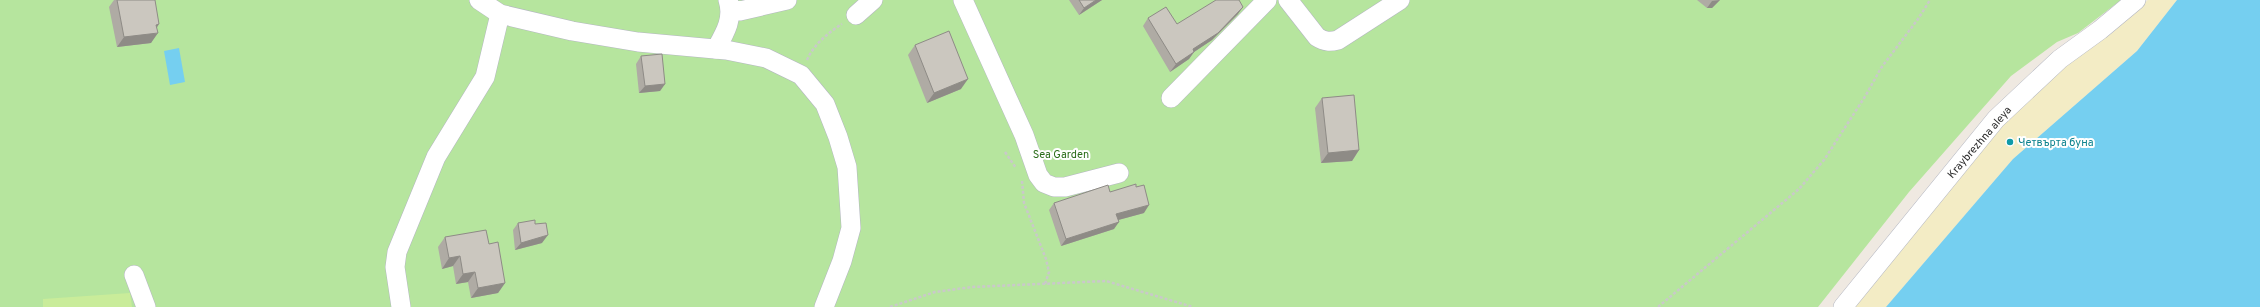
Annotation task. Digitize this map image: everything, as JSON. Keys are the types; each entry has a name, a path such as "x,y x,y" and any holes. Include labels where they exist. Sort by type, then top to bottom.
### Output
{"lane":[{"path":"479,0 500,14 572,30 638,42 716,49 766,58 801,75 825,104 838,137 847,166 851,228 842,261 824,307"},
{"path":"716,49 729,23 730,5 740,10 787,0"},
{"path":"856,15 873,0"},
{"path":"963,0 1024,135 1038,175 1044,183 1054,187 1064,187 1119,173"},
{"path":"1172,98 1267,0"},
{"path":"1288,0 1317,37 1324,42 1338,40 1400,0"},
{"name":"Kraybrezhna aleya","path":"1843,307 1996,119 2060,59 2100,30 2136,0"},
{"path":"401,307 395,267 397,252 436,157 485,77 500,14"},
{"path":"134,274 146,307"}],"path":[{"path":"1658,307 1799,189 1824,160 1866,95 1881,68 1918,19 1930,0"},
{"path":"801,75 811,50 829,33 856,15"},
{"path":"1005,152 1020,173 1024,203 1046,259 1049,272 1045,284"},
{"path":"890,307 935,292 957,289 1106,281 1193,307"}],"green space":[{"name":"Sea Garden","path":"0,0 2121,0 2078,33 2057,42 2011,76 1909,192 1818,307 0,307"},
{"path":"130,293 132,307 43,307 43,299"}],"sand":[{"name":"Четвърта буна","path":"2148,0 2177,0 2137,51 2013,159 1886,307 1849,307 2002,124 2062,68 2112,33"}],"water":[{"path":"2177,0 2260,0 2260,307 1886,307 2013,159 2137,51"},
{"path":"179,48 185,82 170,85 164,51"}],"building":[{"path":"117,0 155,0 159,24 156,25 158,33 124,37"},
{"path":"1079,0 1096,0 1084,8"},
{"path":"1216,0 1239,0 1243,7 1218,33 1193,49 1194,52 1176,64 1148,18 1166,7 1177,24"},
{"path":"949,31 968,79 934,93 915,45"},
{"path":"662,54 665,84 645,86 641,56"},
{"path":"1354,95 1359,150 1328,153 1322,98"},
{"path":"1136,184 1136,187 1144,185 1149,205 1116,214 1119,222 1066,239 1054,203 1108,185 1110,192"},
{"path":"535,220 535,224 546,223 548,235 521,243 518,223"},
{"path":"486,230 489,244 498,242 505,283 478,288 475,272 463,274 460,256 449,258 445,237"}],"place":[{"name":"Четвърта буна","path":"2010,142"}]}
